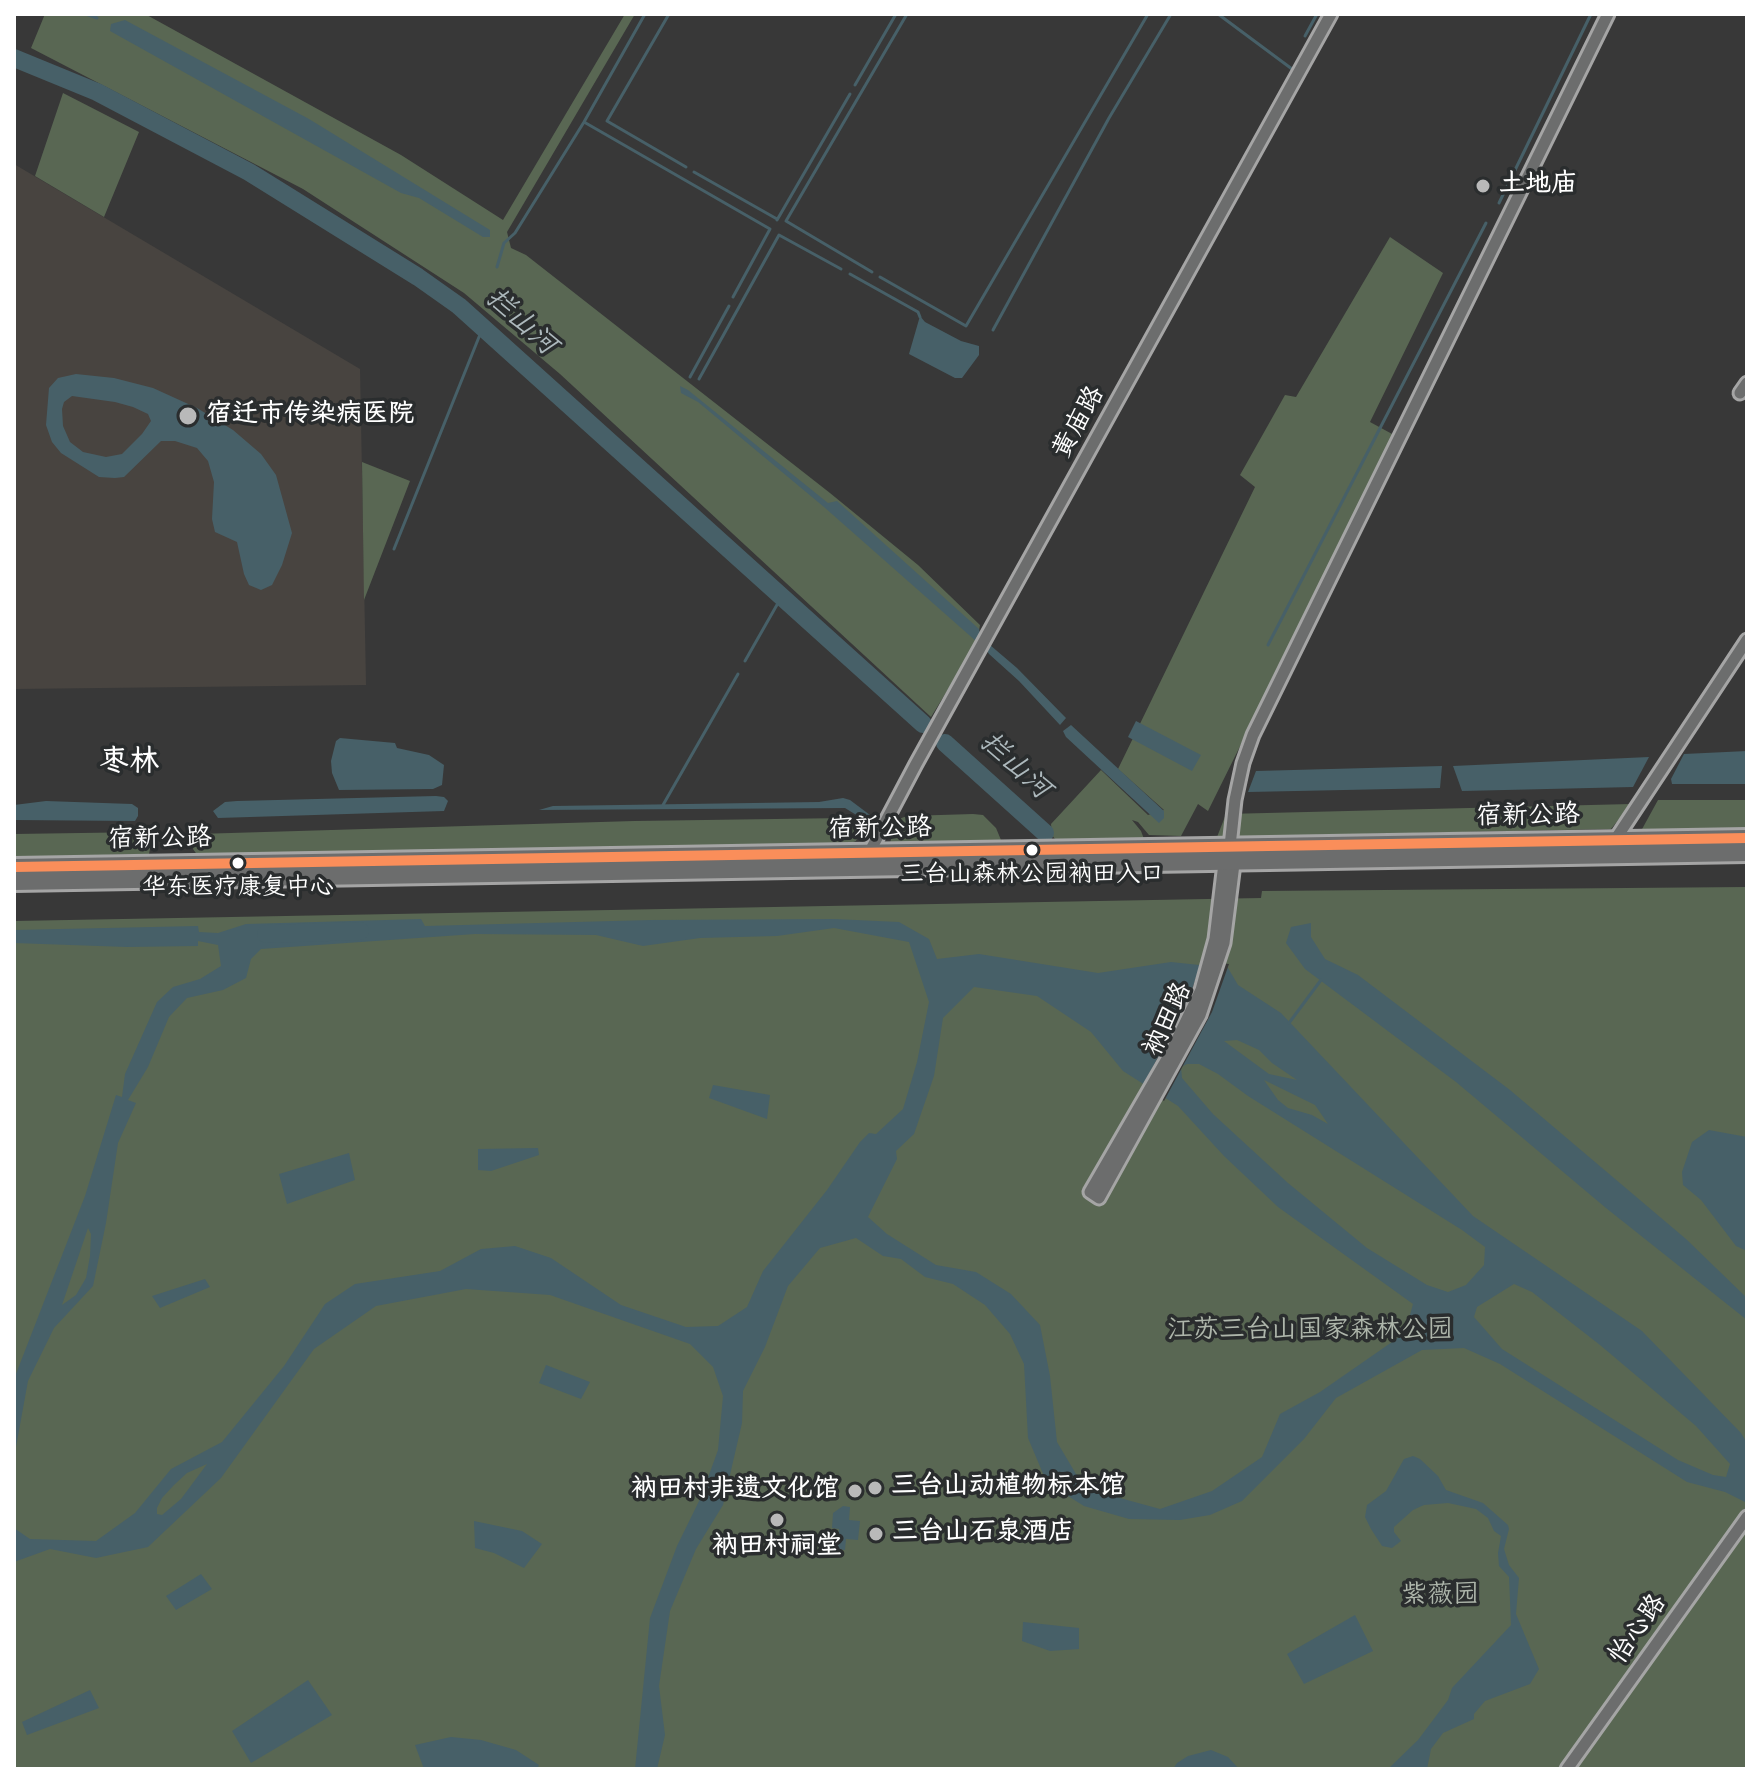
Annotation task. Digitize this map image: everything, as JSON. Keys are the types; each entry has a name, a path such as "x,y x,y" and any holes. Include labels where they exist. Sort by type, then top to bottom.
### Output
{"highway":[{"name":"宿新公路","path":"14,882 550,875 1747,838"},
{"name":"宿新公路","path":"14,867 868,855 1747,853"}],"street":[{"name":"黄庙路","path":"868,855 1331,14"},
{"name":"衲田路","path":"1095,1195 1151,1096 1201,990 1220,941 1235,800 1253,735 1608,14"},
{"path":"1615,840 1747,640"},
{"name":"怡心路","path":"1567,1769 1746,1518"}],"shaded area":[{"name":"宿迁市传染病医院","path":"14,164 360,369 366,685 14,689"}],"green space":[{"path":"45,14 145,14 401,155 503,220 625,14 635,14 507,232 511,248 526,255 830,493 918,565 980,625 977,642 931,717 560,374 464,293 303,189 31,48"},
{"path":"63,93 139,132 104,217 35,176"},
{"path":"1390,237 1443,273 1370,422 1394,435 1208,811 1198,804 1181,836 1149,835 1138,822 1132,820 1144,839 1057,842 1052,835 1051,824 1101,770 1148,815 1164,810 1118,769 1255,487 1240,475 1285,395 1296,397"},
{"path":"362,462 410,481 364,600"},
{"path":"1658,800 1747,800 1747,830 1641,831"},
{"path":"1631,804 1611,829 1217,837 1226,814"},
{"path":"983,815 996,828 1001,840 890,843 896,820 907,816"},
{"path":"845,818 859,825 859,833 856,841 845,845 209,858 198,856 193,849 197,834"},
{"path":"147,832 152,838 149,854 14,857 14,834"},
{"name":"江苏三台山国家森林公园","path":"1747,887 1747,1769 14,1769 14,921 1261,898 1262,891"}],"water":[{"path":"125,20 309,119 490,230 490,237 483,237 419,198 401,193 110,31 111,24"},
{"path":"920,316 925,322 961,341 979,346 979,355 962,378 955,378 909,354"},
{"path":"76,374 114,378 153,388 197,408 233,430 261,454 276,475 292,533 272,585 261,590 249,585 237,542 215,532 212,519 214,482 208,461 197,448 175,441 161,441 124,477 115,478 99,477 61,453 52,442 46,425 49,388 58,378","holes":["72,396 115,402 148,414 151,421 122,454 106,457 83,452 70,442 63,426 64,402"]},
{"path":"680,386 828,503 837,501 979,629 981,637 977,642 824,507 698,402 681,393"},
{"path":"990,645 1066,718 1060,725 989,654 986,649"},
{"path":"1136,721 1201,755 1192,771 1128,737"},
{"path":"1071,725 1164,811 1164,818 1159,823 1066,737 1063,731"},
{"path":"340,738 395,743 397,748 429,755 444,765 442,785 433,789 339,790 331,761 336,741"},
{"path":"1747,751 1747,784 1672,784 1671,779 1684,754"},
{"path":"1649,757 1633,787 1462,791 1453,766"},
{"path":"1442,766 1440,788 1248,792 1256,771"},
{"path":"436,796 448,801 444,811 218,818 213,811 225,802 237,801"},
{"path":"843,798 870,815 866,821 845,808 539,810 553,806 819,802"},
{"path":"46,801 132,804 138,808 138,816 135,821 14,820 14,805"},
{"path":"421,919 425,926 834,919 899,922 929,939 937,959 979,954 1098,973 1171,962 1228,968 1238,985 1281,1013 1473,1216 1642,1331 1741,1433 1747,1443 1747,1503 1725,1492 1687,1482 1500,1364 1464,1348 1422,1350 1336,1398 1304,1439 1242,1501 1210,1515 1180,1520 1129,1519 1084,1506 1047,1483 1028,1438 1024,1364 1010,1334 985,1305 953,1284 925,1277 901,1259 883,1256 856,1238 820,1248 788,1286 765,1347 743,1391 742,1423 723,1505 696,1549 670,1611 659,1686 665,1735 657,1769 635,1769 650,1618 718,1450 723,1396 713,1367 690,1344 550,1295 466,1289 376,1306 314,1349 221,1478 148,1547 96,1558 50,1549 14,1562 14,1528 30,1539 96,1541 135,1513 171,1469 222,1442 284,1366 325,1304 355,1284 440,1271 481,1249 515,1246 551,1258 621,1305 686,1327 718,1326 747,1307 763,1271 827,1190 860,1142 869,1133 876,1134 903,1109 917,1062 929,1002 909,942 834,928 777,936 700,938 643,946 596,935 475,934 261,949 251,959 246,978 223,990 187,998 169,1017 148,1067 128,1100 136,1103 118,1143 93,1286 54,1328 28,1381 14,1458 14,1379 85,1196 116,1095 122,1097 125,1074 157,1002 173,987 200,979 221,966 218,945 198,941 198,946 127,947 14,943 14,930 198,926 199,932 218,933 246,924","holes":["974,987 1037,996 1091,1032 1123,1071 1178,1106 1224,1156 1278,1207 1413,1304 1405,1333 1320,1392 1280,1414 1262,1457 1212,1491 1160,1509 1109,1495 1076,1474 1057,1442 1050,1376 1040,1325 1011,1294 976,1272 936,1265 887,1234 868,1217 897,1159 896,1151 914,1134 934,1076 943,1018","1237,1040 1259,1050 1297,1080 1269,1074 1224,1041","1187,1064 1199,1064 1218,1074 1462,1230 1485,1247 1484,1265 1466,1285 1448,1292 1427,1285 1367,1248 1288,1183 1213,1114 1182,1078 1181,1067","1264,1080 1315,1105 1328,1124 1312,1115 1288,1108","88,1228 91,1234 90,1256 86,1278 76,1295 62,1305","1514,1284 1532,1292 1696,1426 1730,1464 1726,1477 1713,1475 1678,1460 1502,1349 1474,1317 1477,1307","207,1464 181,1499 162,1515 157,1514 162,1498 187,1473"]},
{"path":"1311,923 1311,937 1325,959 1358,975 1510,1090 1686,1239 1747,1298 1747,1320 1606,1208 1456,1082 1305,969 1286,943 1291,927"},
{"path":"713,1085 770,1095 767,1119 709,1098"},
{"path":"1709,1130 1747,1137 1747,1251 1736,1246 1701,1200 1683,1185 1682,1172 1692,1142"},
{"path":"538,1148 539,1155 491,1171 478,1170 478,1149"},
{"path":"349,1153 355,1180 287,1204 279,1174"},
{"path":"205,1279 210,1287 160,1308 152,1296"},
{"path":"546,1365 590,1382 581,1399 539,1383"},
{"path":"1413,1456 1438,1476 1446,1490 1483,1503 1508,1525 1504,1549 1509,1565 1519,1578 1516,1614 1539,1669 1530,1684 1485,1701 1474,1714 1474,1719 1443,1733 1431,1749 1427,1769 1388,1769 1418,1740 1448,1700 1452,1688 1511,1625 1509,1577 1499,1566 1501,1536 1494,1531 1488,1518 1476,1509 1448,1503 1424,1505 1413,1510 1394,1527 1401,1541 1392,1548 1382,1546 1371,1529 1365,1517 1367,1505 1386,1491 1404,1459"},
{"path":"843,1506 850,1507 849,1520 860,1521 858,1540 846,1539 845,1550 838,1549 839,1529 832,1528 833,1513"},
{"path":"474,1521 522,1531 542,1544 524,1568 494,1553 475,1548"},
{"path":"201,1574 212,1589 176,1610 166,1596"},
{"path":"1355,1615 1373,1651 1304,1684 1287,1654"},
{"path":"1023,1622 1079,1628 1079,1649 1050,1651 1022,1641"},
{"path":"308,1680 332,1715 251,1763 232,1731"},
{"path":"90,1690 99,1708 27,1735 22,1722"},
{"path":"451,1737 481,1740 516,1750 539,1765 537,1769 424,1769 415,1745"},
{"path":"1211,1750 1228,1757 1239,1769 1173,1769 1188,1756"}],"pier":[{"path":"1202,961 1229,964 1212,1012 1164,1101 1142,1087 1187,1003"}],"waterway":[{"path":"86,14 97,18"},
{"path":"497,267 504,243 515,233 584,122 645,14"},
{"path":"669,14 607,121 686,167"},
{"path":"855,85 896,14"},
{"path":"872,272 786,221 907,14"},
{"path":"880,277 966,326 1148,14"},
{"path":"993,330 1109,118 1171,14"},
{"path":"1218,14 1292,69"},
{"path":"1305,36 1317,14"},
{"path":"1499,203 1591,14"},
{"name":"拦山河","path":"14,58 97,92 249,172 459,306 923,724"},
{"path":"777,220 850,94"},
{"path":"584,122 770,229 733,297"},
{"path":"694,172 777,219"},
{"path":"1268,645 1486,223"},
{"path":"699,379 779,235 841,269"},
{"path":"850,274 918,312 920,317"},
{"path":"690,377 729,306"},
{"path":"394,549 483,327"},
{"path":"745,661 782,596"},
{"path":"663,805 738,674"},
{"name":"拦山河","path":"945,743 1045,833"},
{"path":"266,934 360,931"},
{"path":"1289,1023 1321,980"}],"transit line":[{"path":"14,867 1747,838"}],"place":[{"name":"土地庙","path":"1483,186"},
{"name":"宿迁市传染病医院","path":"188,416"},
{"name":"三台山森林公园衲田入口","path":"1032,850"},
{"name":"华东医疗康复中心","path":"238,863"},
{"name":"三台山动植物标本馆","path":"875,1488"},
{"name":"衲田村非遗文化馆","path":"855,1491"},
{"name":"衲田村祠堂","path":"777,1520"},
{"name":"三台山石泉酒店","path":"876,1534"}],"district":[{"name":"枣林","path":"129,764"}],"park label":[{"name":"紫薇园","path":"1440,1597"}]}
